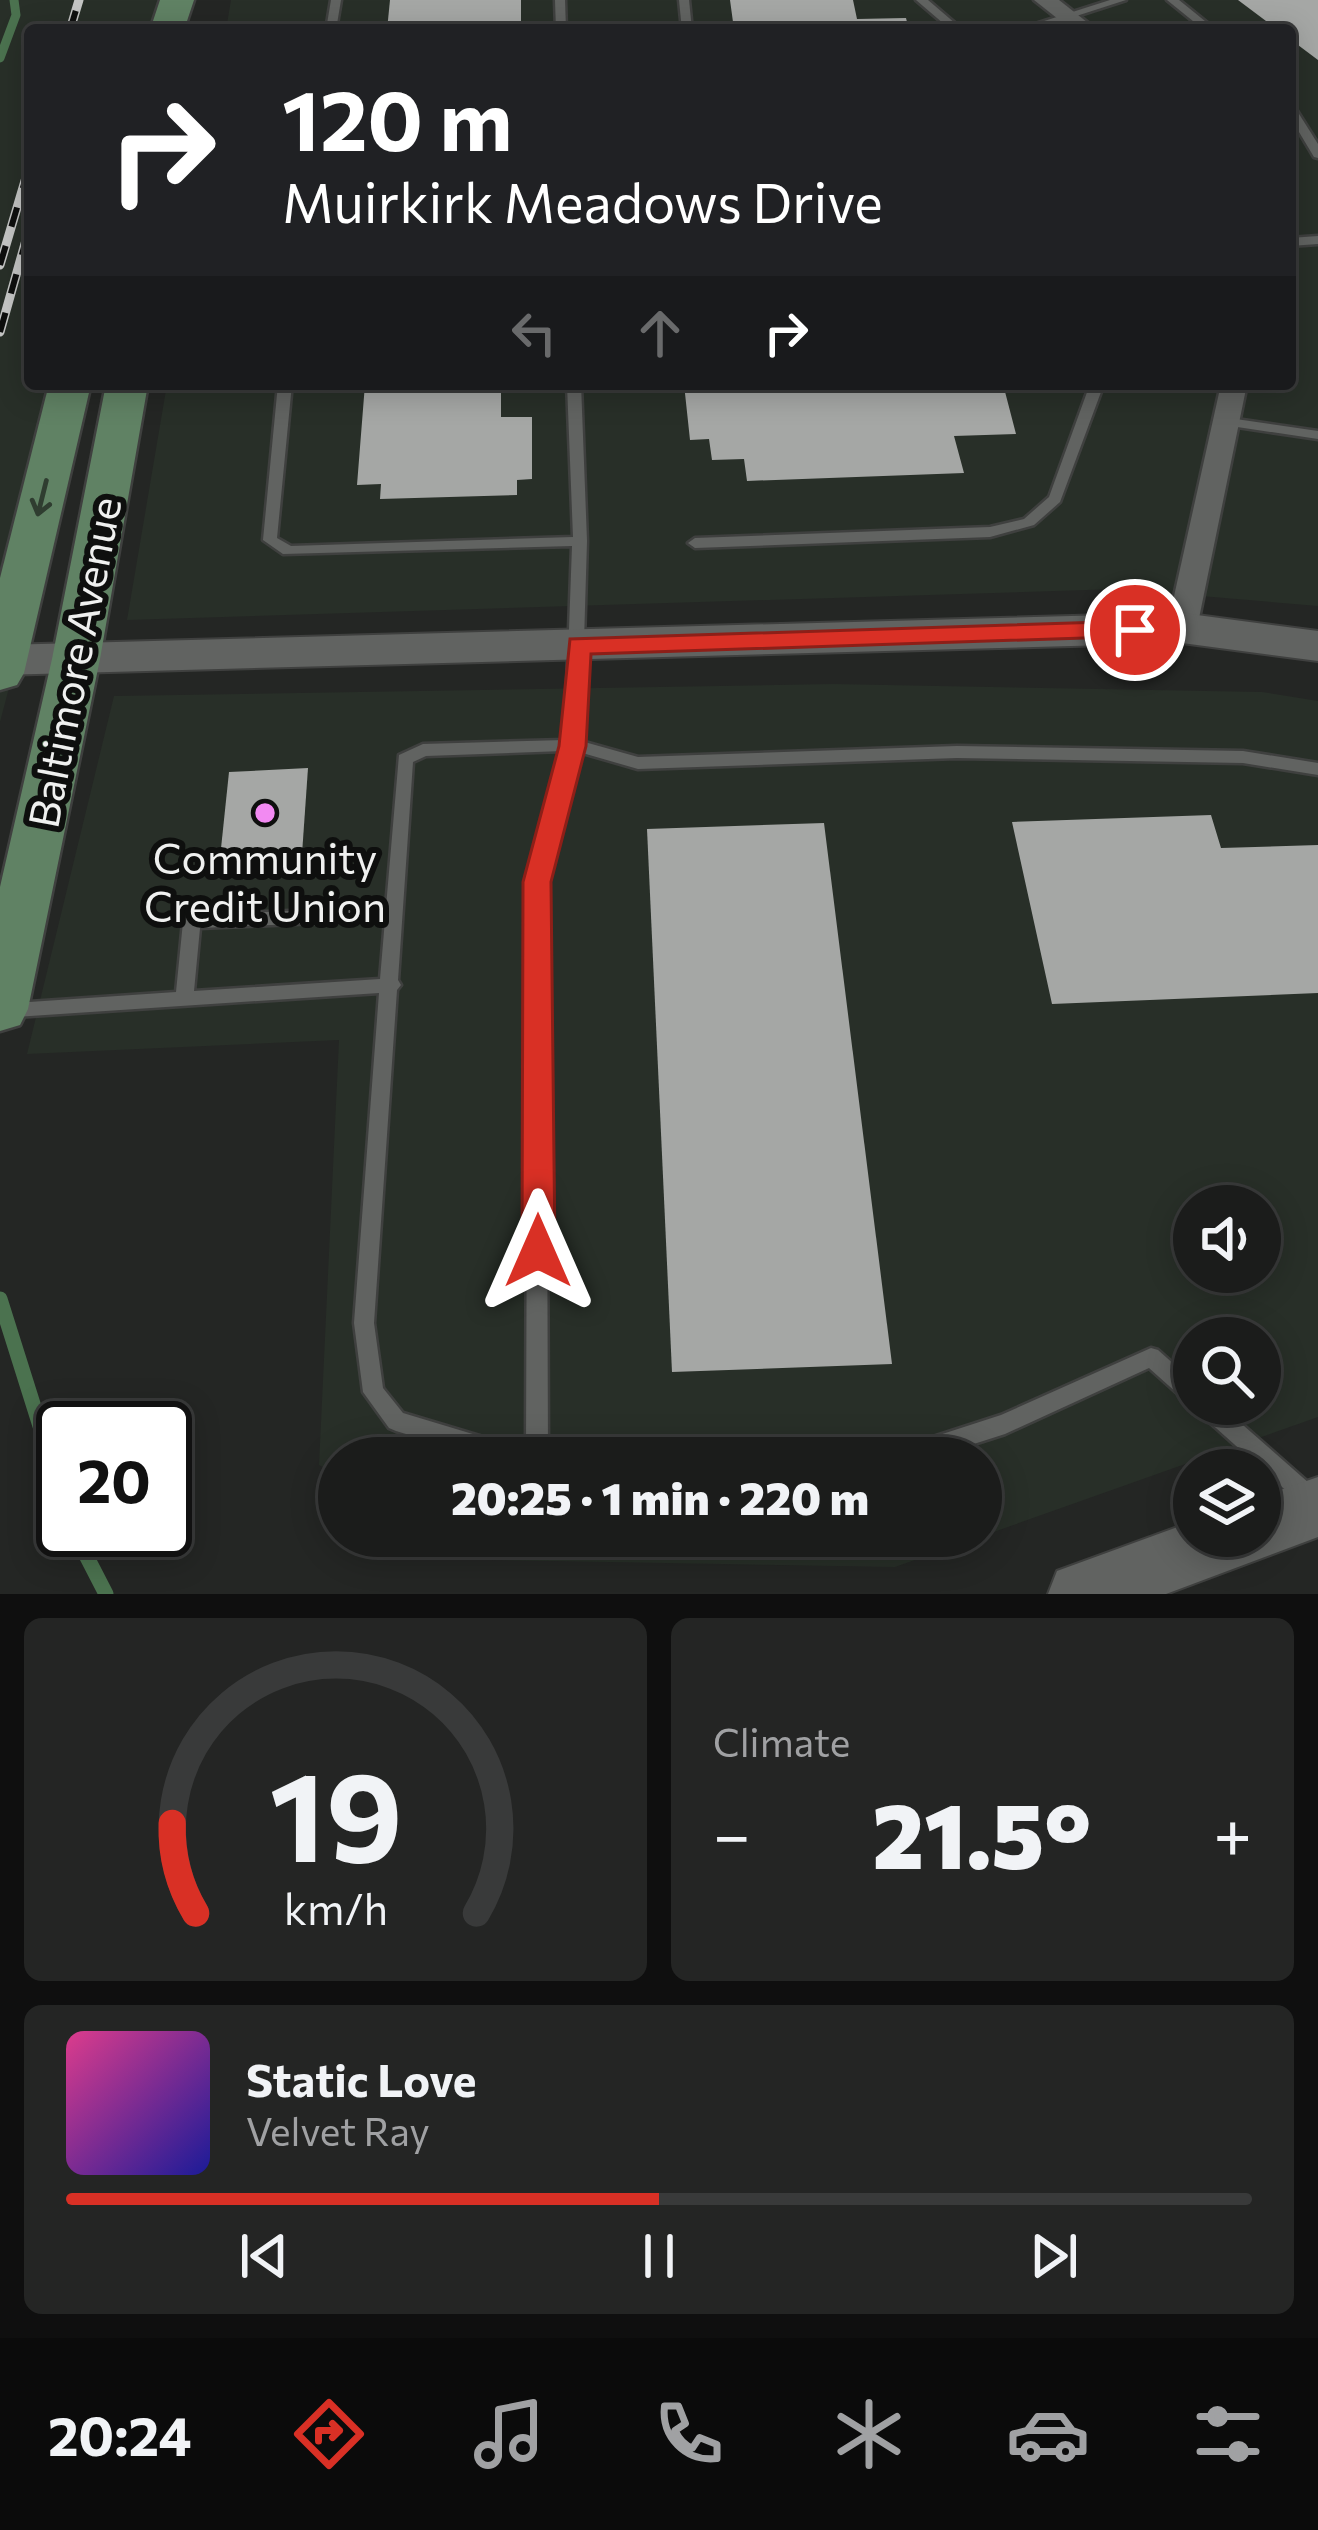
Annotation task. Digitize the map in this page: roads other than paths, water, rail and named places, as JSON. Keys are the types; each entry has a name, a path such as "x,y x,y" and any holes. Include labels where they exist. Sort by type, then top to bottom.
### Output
{"main road":[{"name":"Baltimore Avenue","path":"2,666 69,390"},
{"name":"Baltimore Avenue","path":"0,1010 76,659 126,390"},
{"path":"2,666 76,659 1181,628 1318,646"},
{"path":"1281,1520 1318,1506"},
{"path":"1080,1594 1181,1557"}],"street":[{"path":"1045,0 1077,24"},
{"path":"1181,628 1233,390"}],"lane":[{"path":"921,0 951,24"},
{"path":"1040,24 1121,0"},
{"path":"1172,0 1203,24"},
{"path":"1296,118 1318,154"},
{"path":"284,390 270,540 288,551 580,541"},
{"path":"537,1437 537,882 573,746 580,541 574,390"},
{"path":"695,543 990,532 1029,522 1055,500 1094,390"},
{"path":"1228,422 1318,435"},
{"path":"450,1437 396,1421 374,1392 364,1323 405,759 423,750 573,746 638,763 957,752 1244,757 1318,769"},
{"path":"184,998 191,922 394,913"},
{"path":"0,1010 392,985"},
{"path":"964,1437 1005,1424 1151,1357 1173,1376"},
{"path":"1227,1425 1318,1506"}],"waterway":[{"path":"0,58 16,15 14,0"},
{"path":"0,1299 36,1413"},
{"path":"87,1557 106,1594"}],"railway":[{"path":"72,24 79,0"},
{"path":"0,265 24,184"},
{"path":"0,332 24,247"}],"place":[{"name":"Community Credit Union","path":"265,813"}]}
